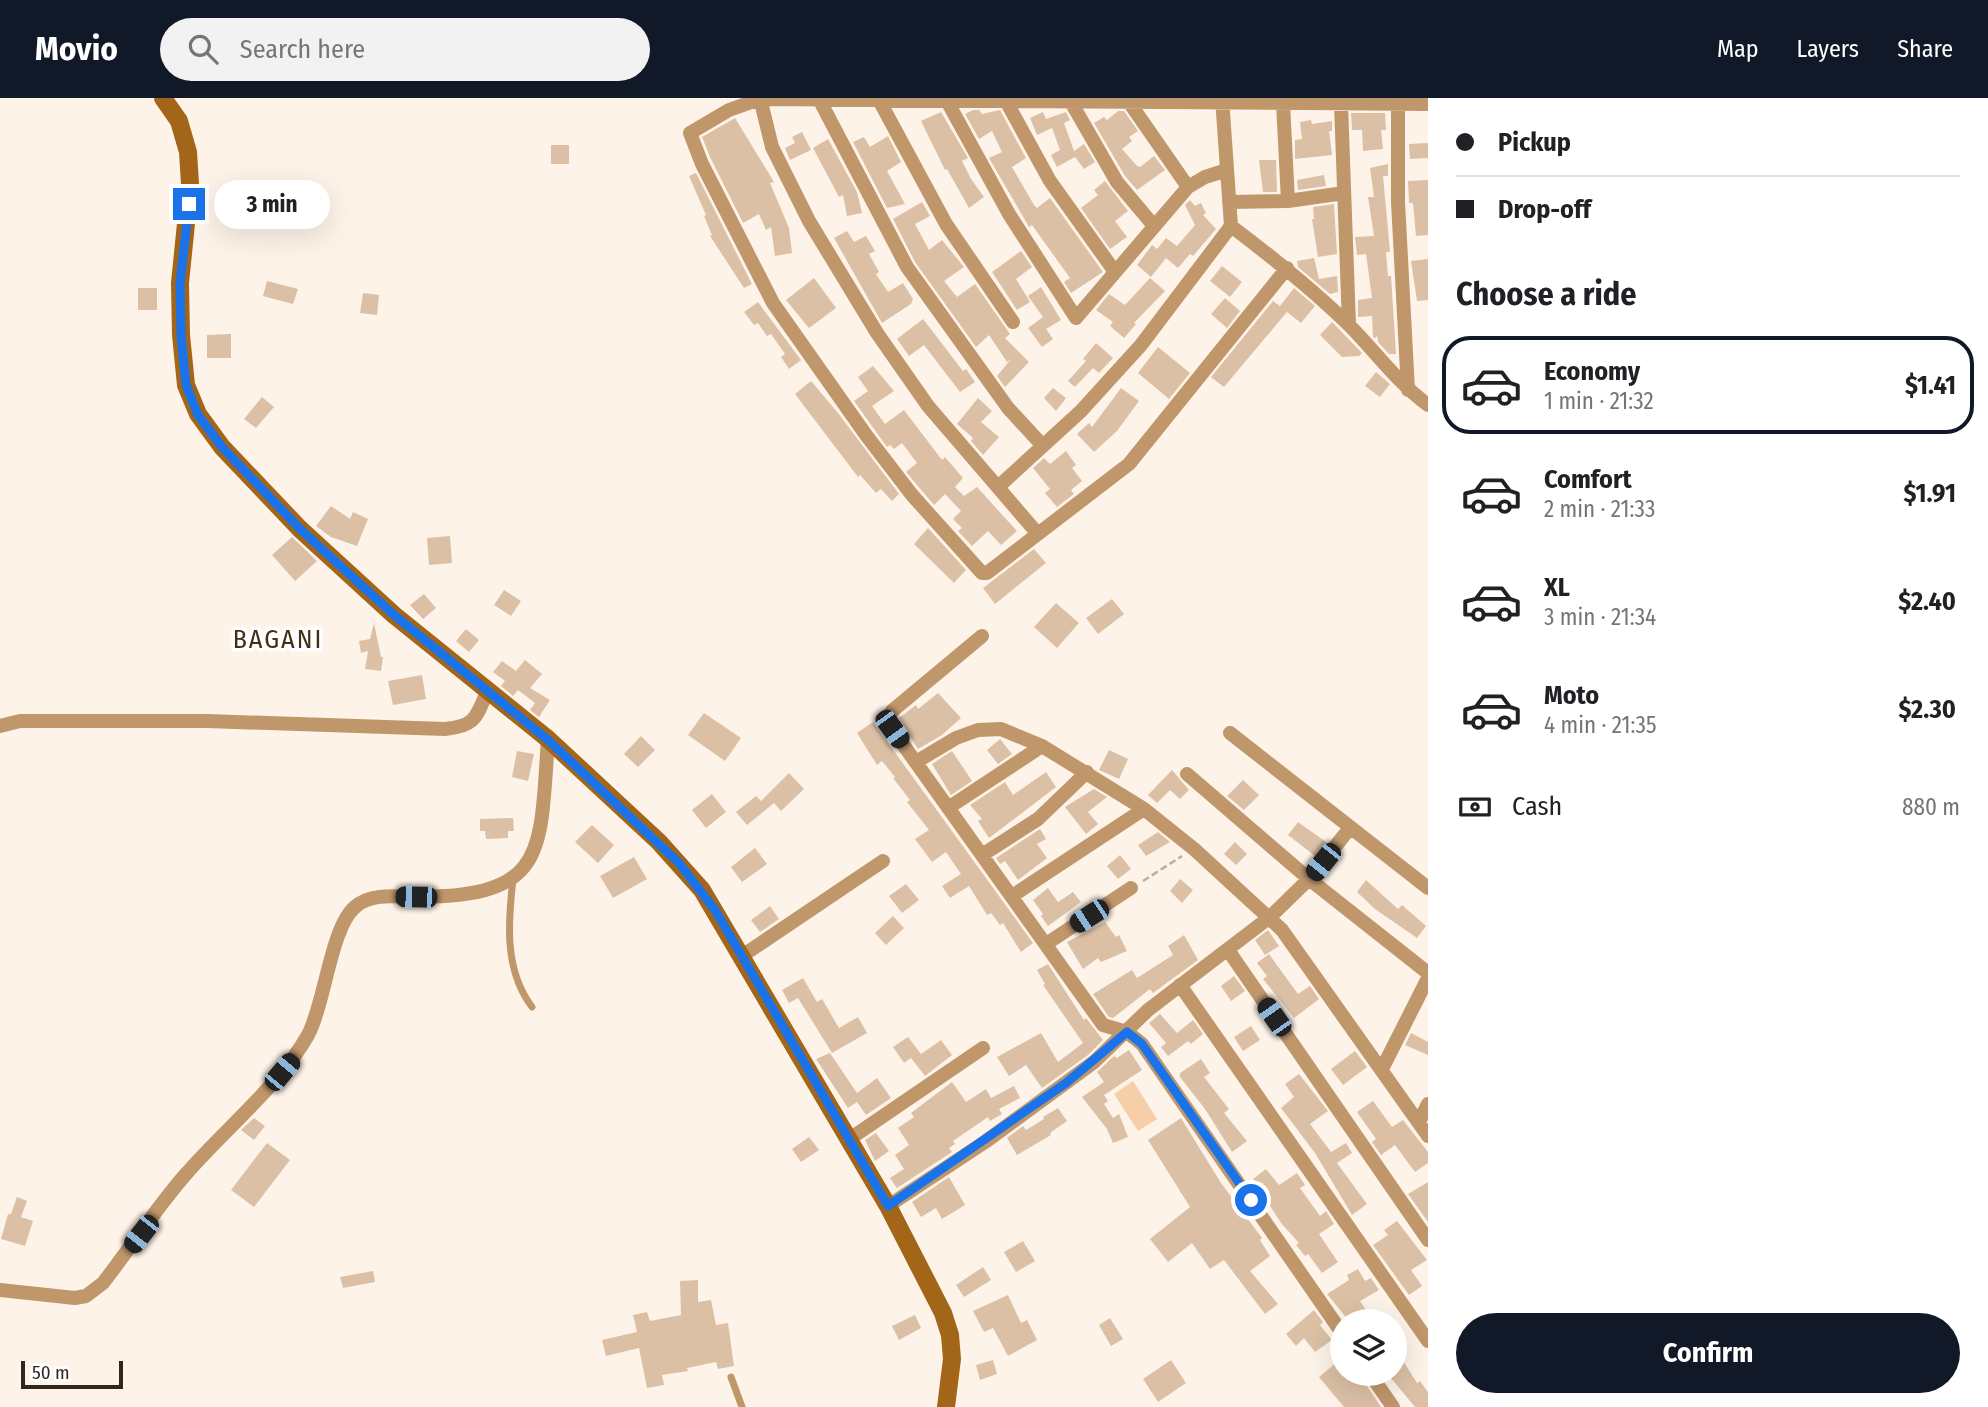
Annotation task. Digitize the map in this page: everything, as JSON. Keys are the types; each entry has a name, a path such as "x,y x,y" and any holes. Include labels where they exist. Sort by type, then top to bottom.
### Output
{"street":[{"path":"163,98 179,121 188,152 190,184 180,283 181,335 186,385 198,415 222,447 300,529 394,615 548,740 679,863 715,910 888,1206 943,1313 950,1335 952,1359 946,1407"},
{"path":"760,98 772,147 808,221 877,333 928,406 1038,534"},
{"path":"1287,268 1129,464 987,573 980,572 912,495 773,303 690,136 694,129 729,110 760,98 1071,102 1222,100 1428,104"},
{"path":"819,100 907,267 1008,408 1043,446"},
{"path":"879,100 946,224 1013,322"},
{"path":"998,487 1081,411 1141,345 1231,226 1222,100"},
{"path":"947,101 1009,214 1074,318 1080,316 1188,187 1205,177 1227,170"},
{"path":"1006,101 1050,181 1115,272"},
{"path":"1071,102 1117,182 1154,226"},
{"path":"1129,102 1188,187"},
{"path":"1283,103 1287,201"},
{"path":"1341,104 1349,325"},
{"path":"1398,104 1398,202 1408,390"},
{"path":"1229,202 1287,201 1344,193"},
{"path":"1231,226 1287,268 1349,325 1408,390 1428,405"},
{"path":"982,636 892,711 889,717 892,729 1103,1024 1127,1032 1142,1044 1330,1316"},
{"path":"0,726 20,721 206,721 445,729 470,724 487,692"},
{"path":"916,762 956,738 978,730 1001,729 1042,746 1144,809 1194,849 1270,917 1293,945 1428,1136"},
{"path":"1230,733 1428,888"},
{"path":"0,1290 75,1298 86,1296 103,1283 184,1177 291,1060 317,1014 340,933 354,907 364,900 378,897 469,894 513,879 526,867 535,851 540,832 548,740"},
{"path":"948,808 1042,746"},
{"path":"982,855 1038,819 1087,772"},
{"path":"1187,774 1428,975 1382,1069"},
{"path":"1012,896 1144,809"},
{"path":"888,1206 1066,1083 1127,1032 1148,1010 1270,917 1309,878 1350,828"},
{"path":"742,956 883,861"},
{"path":"1046,944 1131,888"},
{"path":"1228,950 1428,1240"},
{"path":"1180,985 1428,1341"},
{"path":"848,1140 983,1048"},
{"path":"1419,1122 1428,1104"},
{"path":"1378,1386 1393,1407"}],"lane":[{"path":"513,879 509,915 512,962 522,993 532,1007"},
{"path":"731,1377 742,1407"}],"path":[{"path":"1131,888 1194,849"}],"shaded area":[{"path":"1133,1081 1157,1119 1138,1131 1114,1094"}],"building":[{"path":"979,110 982,114 1000,110 1026,158 1012,167 1034,205 1037,208 1050,198 1103,272 1071,293 1064,282 1070,278 1032,225 1029,227 989,158 1002,152 992,131 979,139 965,114"},
{"path":"1118,111 1124,111 1138,131 1129,137 1132,141 1122,149 1137,166 1140,167 1154,156 1165,170 1137,190 1125,176 1094,123 1104,117 1107,120"},
{"path":"941,112 968,158 962,161 971,179 984,197 969,208 947,169 945,170 921,121"},
{"path":"1043,112 1046,119 1066,112 1070,120 1064,123 1074,151 1084,144 1095,162 1084,169 1075,157 1057,167 1051,155 1060,150 1052,128 1037,135 1030,118"},
{"path":"1351,113 1385,113 1386,130 1381,130 1383,149 1363,151 1362,130 1352,130"},
{"path":"735,118 774,182 770,183 789,228 792,253 775,256 771,227 766,230 759,214 743,223 710,157 702,137"},
{"path":"1311,120 1312,124 1332,121 1332,131 1329,131 1332,155 1295,159 1295,140 1302,139 1300,122"},
{"path":"802,132 811,150 790,160 785,148 795,143 792,137"},
{"path":"888,136 901,162 887,171 905,204 887,208 853,142 864,137 870,147"},
{"path":"828,139 857,192 862,213 847,216 843,195 839,197 813,148"},
{"path":"1428,143 1428,158 1410,159 1409,144"},
{"path":"551,145 569,145 569,164 551,164"},
{"path":"1259,160 1276,160 1277,192 1263,192"},
{"path":"1388,164 1388,176 1383,176 1390,252 1386,252 1388,276 1391,276 1396,354 1389,354 1378,342 1377,336 1373,337 1372,316 1358,317 1358,300 1372,298 1366,254 1357,255 1355,237 1374,236 1368,197 1374,197 1370,168"},
{"path":"696,173 752,284 744,288 710,236 712,235 704,216 706,215 689,176"},
{"path":"1324,175 1326,186 1298,190 1297,180"},
{"path":"1428,180 1428,235 1416,236 1413,203 1409,203 1408,181"},
{"path":"1105,181 1128,211 1115,221 1127,237 1110,249 1081,208 1098,195 1094,190"},
{"path":"1190,200 1195,206 1201,203 1206,213 1203,215 1216,229 1193,256 1190,254 1178,268 1166,258 1151,277 1137,265 1152,245 1157,249 1166,238 1177,246 1195,225 1185,205"},
{"path":"922,202 930,216 915,224 929,250 942,240 964,267 944,281 957,297 975,284 1010,334 1005,338 1029,362 1005,387 997,376 1011,359 1007,362 989,335 976,347 915,262 893,219"},
{"path":"1334,204 1337,254 1318,257 1312,219 1313,207"},
{"path":"257,208 273,212 268,228 253,223"},
{"path":"847,231 854,242 866,236 875,251 869,254 879,272 876,274 888,292 903,283 913,299 911,304 882,323 834,238"},
{"path":"1021,251 1032,267 1016,279 1030,302 1017,310 992,272"},
{"path":"1314,258 1319,279 1337,276 1338,292 1330,294 1298,267 1297,261"},
{"path":"1428,259 1428,300 1417,301 1411,261"},
{"path":"1222,266 1242,282 1230,297 1210,281"},
{"path":"814,278 836,308 809,328 786,300"},
{"path":"1150,278 1165,291 1134,323 1136,324 1124,338 1110,326 1113,322 1096,310 1109,294 1125,305"},
{"path":"267,281 298,289 293,304 263,296"},
{"path":"1041,287 1061,320 1046,329 1053,339 1042,347 1028,328 1043,317 1028,296"},
{"path":"138,288 157,288 157,310 138,310"},
{"path":"1294,288 1315,306 1301,323 1287,312 1224,387 1211,377 1273,301 1280,306"},
{"path":"363,293 379,295 377,315 360,313"},
{"path":"1225,298 1240,311 1227,328 1211,314"},
{"path":"758,302 801,360 789,369 781,357 785,354 771,334 767,336 758,323 754,325 744,312"},
{"path":"923,319 963,371 966,369 975,382 960,392 924,345 909,356 897,339"},
{"path":"1332,322 1362,353 1359,356 1342,357 1320,335"},
{"path":"231,334 231,358 207,358 207,335"},
{"path":"1096,343 1113,358 1099,373 1093,368 1075,387 1068,381 1086,361 1083,359"},
{"path":"1158,347 1190,373 1169,399 1138,373"},
{"path":"873,366 894,391 872,406 885,424 904,410 942,460 945,457 963,478 955,487 964,496 977,487 1017,531 1001,545 988,531 972,546 958,531 962,528 953,519 961,511 945,494 934,505 906,472 917,463 902,443 894,449 890,445 887,447 874,429 854,401 868,391 858,377"},
{"path":"1376,372 1390,384 1380,397 1365,386"},
{"path":"811,381 899,494 892,501 881,489 876,493 860,475 858,477 795,394"},
{"path":"1053,388 1066,398 1056,411 1044,398"},
{"path":"1121,388 1139,401 1117,431 1094,452 1077,434 1089,423 1092,427"},
{"path":"262,397 274,407 256,428 244,419"},
{"path":"978,398 992,411 981,422 999,437 983,455 971,441 973,438 957,424"},
{"path":"1066,451 1076,465 1072,468 1082,481 1071,490 1074,494 1057,507 1045,493 1050,489 1033,468 1044,458 1050,464"},
{"path":"331,506 350,519 353,512 368,519 357,546 331,537 316,526"},
{"path":"928,528 966,570 954,583 914,544"},
{"path":"450,536 452,563 429,565 427,538"},
{"path":"292,537 317,561 295,581 272,555"},
{"path":"1034,549 1046,563 995,604 983,588"},
{"path":"504,590 521,601 511,616 494,605"},
{"path":"424,594 436,608 423,619 410,605"},
{"path":"1112,599 1124,614 1098,634 1086,618"},
{"path":"1056,603 1079,623 1057,648 1034,627"},
{"path":"374,623 383,657 381,671 365,669 368,651 361,653 359,641 370,639"},
{"path":"466,629 479,640 469,652 456,641"},
{"path":"525,660 542,674 530,688 550,700 539,717 530,710 535,703 518,690 513,696 501,686 505,681 493,672 502,661 516,671"},
{"path":"422,675 426,699 393,705 388,681"},
{"path":"938,693 961,718 942,735 918,749 899,718 916,705 918,709"},
{"path":"704,713 741,738 725,761 688,735"},
{"path":"873,722 1033,943 1021,952 1003,923 1000,925 991,913 987,915 969,886 950,898 942,886 961,874 946,852 932,862 915,839 929,830 907,802 910,800 893,778 895,777 882,761 877,765 857,733"},
{"path":"641,736 655,750 638,767 624,754"},
{"path":"1000,739 1012,754 998,764 987,750"},
{"path":"1109,750 1128,759 1119,779 1099,770"},
{"path":"517,751 534,754 528,781 512,777"},
{"path":"952,751 972,781 951,795 932,764"},
{"path":"1172,770 1189,790 1180,799 1170,790 1157,803 1148,795"},
{"path":"1046,772 1056,787 989,838 978,821 982,819 970,805 1005,782 1013,795"},
{"path":"789,773 804,789 781,811 774,803 747,825 736,812 756,796 761,801"},
{"path":"1243,780 1259,795 1244,810 1227,796"},
{"path":"1094,789 1107,797 1088,812 1098,824 1086,834 1065,807"},
{"path":"712,794 726,812 706,828 692,810"},
{"path":"513,818 514,831 508,831 508,838 486,839 485,831 480,831 480,819"},
{"path":"1298,822 1326,842 1315,856 1288,835"},
{"path":"592,825 614,845 598,863 575,842"},
{"path":"1040,829 1046,839 1037,844 1047,858 1018,880 1005,861 1000,864 996,858"},
{"path":"1158,832 1170,842 1146,856 1138,845"},
{"path":"1235,842 1247,854 1236,865 1224,854"},
{"path":"755,848 767,864 742,882 731,867"},
{"path":"1120,855 1131,869 1118,879 1107,866"},
{"path":"634,857 647,879 613,898 600,876"},
{"path":"1180,879 1193,890 1182,903 1170,891"},
{"path":"1366,880 1398,909 1402,905 1426,926 1417,938 1375,909 1357,892"},
{"path":"906,884 919,900 902,913 889,896"},
{"path":"1048,888 1058,902 1073,892 1081,902 1048,926 1033,900"},
{"path":"770,906 779,919 760,932 751,920"},
{"path":"893,916 904,928 886,945 875,933"},
{"path":"1105,922 1116,937 1119,935 1127,951 1101,962 1098,958 1083,969 1067,942"},
{"path":"1268,930 1279,946 1265,955 1255,940"},
{"path":"1184,935 1198,960 1153,993 1150,989 1113,1018 1109,1017 1093,994 1132,970 1137,978 1173,955 1168,946"},
{"path":"1269,954 1298,994 1310,986 1319,999 1294,1018 1263,979 1267,976 1257,963"},
{"path":"1048,964 1084,1020 1086,1018 1103,1040 1088,1055 1042,1088 1026,1065 1009,1076 997,1057 1041,1033 1058,1062 1083,1043 1043,985 1045,984 1037,970"},
{"path":"1234,976 1245,991 1231,1001 1221,986"},
{"path":"803,978 817,1002 822,999 839,1028 858,1017 867,1033 832,1053 798,998 789,1003 782,990"},
{"path":"1160,1014 1177,1033 1193,1020 1203,1034 1168,1056 1161,1047 1166,1043 1149,1023"},
{"path":"1251,1026 1260,1040 1243,1051 1234,1037"},
{"path":"1411,1033 1428,1042 1428,1055 1405,1045"},
{"path":"908,1037 921,1054 941,1040 952,1055 925,1076 911,1058 904,1063 893,1047"},
{"path":"1129,1050 1142,1070 1104,1095 1108,1101 1104,1104 1113,1118 1119,1114 1128,1137 1113,1143 1107,1129 1082,1097 1104,1082 1097,1072 1114,1056 1117,1058"},
{"path":"1355,1051 1367,1067 1343,1085 1331,1069"},
{"path":"830,1053 857,1093 877,1078 891,1098 866,1115 857,1102 848,1108 816,1059"},
{"path":"1201,1059 1210,1073 1204,1077 1229,1109 1224,1113 1247,1141 1232,1152 1205,1109 1180,1077 1180,1073"},
{"path":"1299,1074 1328,1111 1310,1124 1331,1152 1346,1143 1352,1153 1337,1163 1367,1204 1352,1215 1315,1153 1281,1108 1294,1097 1285,1084"},
{"path":"952,1082 966,1102 986,1089 991,1098 1014,1086 1020,1098 999,1109 1002,1114 990,1121 988,1117 953,1141 955,1144 949,1148 952,1152 897,1188 890,1178 904,1169 895,1155 909,1145 898,1128 914,1117 911,1113"},
{"path":"1373,1101 1392,1127 1403,1120 1428,1152 1428,1163 1415,1172 1395,1145 1381,1155 1372,1142 1376,1139 1357,1112"},
{"path":"1058,1108 1067,1121 1050,1133 1051,1135 1017,1155 1007,1138 1023,1126 1026,1130"},
{"path":"254,1118 265,1126 254,1140 241,1130"},
{"path":"1181,1118 1221,1183 1262,1238 1260,1240 1270,1256 1250,1271 1278,1304 1265,1314 1224,1260 1210,1269 1192,1243 1168,1262 1150,1239 1190,1207 1148,1140"},
{"path":"876,1133 889,1151 875,1161 865,1140"},
{"path":"809,1137 819,1150 801,1162 792,1149"},
{"path":"267,1143 290,1160 254,1207 231,1190"},
{"path":"1266,1169 1279,1185 1297,1173 1305,1185 1300,1188 1320,1216 1326,1211 1334,1224 1319,1234 1338,1262 1322,1273 1308,1254 1305,1256 1296,1245 1299,1243 1281,1223 1253,1179"},
{"path":"949,1177 965,1205 942,1219 936,1208 921,1217 912,1202"},
{"path":"1428,1182 1428,1222 1408,1194"},
{"path":"17,1197 27,1201 21,1217 33,1221 25,1246 1,1239 8,1214 11,1214"},
{"path":"1397,1221 1427,1260 1411,1270 1422,1286 1409,1295 1373,1245 1388,1235 1384,1230"},
{"path":"1023,1241 1035,1261 1016,1272 1004,1252"},
{"path":"983,1267 991,1280 964,1297 956,1285"},
{"path":"1358,1269 1365,1281 1371,1278 1379,1290 1360,1301 1365,1309 1339,1309 1327,1294 1349,1280 1347,1275"},
{"path":"373,1271 375,1282 343,1288 340,1277"},
{"path":"698,1280 698,1302 711,1300 716,1325 728,1323 734,1366 718,1369 716,1362 687,1368 688,1371 662,1375 664,1385 647,1388 639,1348 606,1356 602,1340 637,1332 633,1315 647,1312 650,1321 681,1315 680,1281"},
{"path":"1008,1295 1021,1323 1027,1320 1037,1340 1008,1356 993,1328 984,1332 973,1311"},
{"path":"1314,1310 1323,1322 1320,1325 1330,1341 1315,1352 1304,1338 1296,1346 1286,1334"},
{"path":"915,1315 921,1328 899,1340 892,1326"},
{"path":"1110,1318 1123,1339 1111,1346 1099,1325"},
{"path":"993,1360 997,1374 980,1380 976,1365"},
{"path":"1171,1360 1186,1383 1158,1402 1143,1379"},
{"path":"1407,1367 1417,1383 1420,1381 1428,1392 1428,1407 1415,1407 1398,1386 1407,1386"},
{"path":"1330,1368 1330,1386 1367,1386 1381,1407 1344,1407 1319,1377"}],"district":[{"name":"BAGANI","path":"278,639"}],"route":[{"path":"189,204 180,283 181,335 186,385 198,415 222,447 300,529 394,615 548,740 679,863 715,910 816,1087 888,1206 985,1142 1094,1062 1127,1032 1142,1044 1251,1200"}]}
